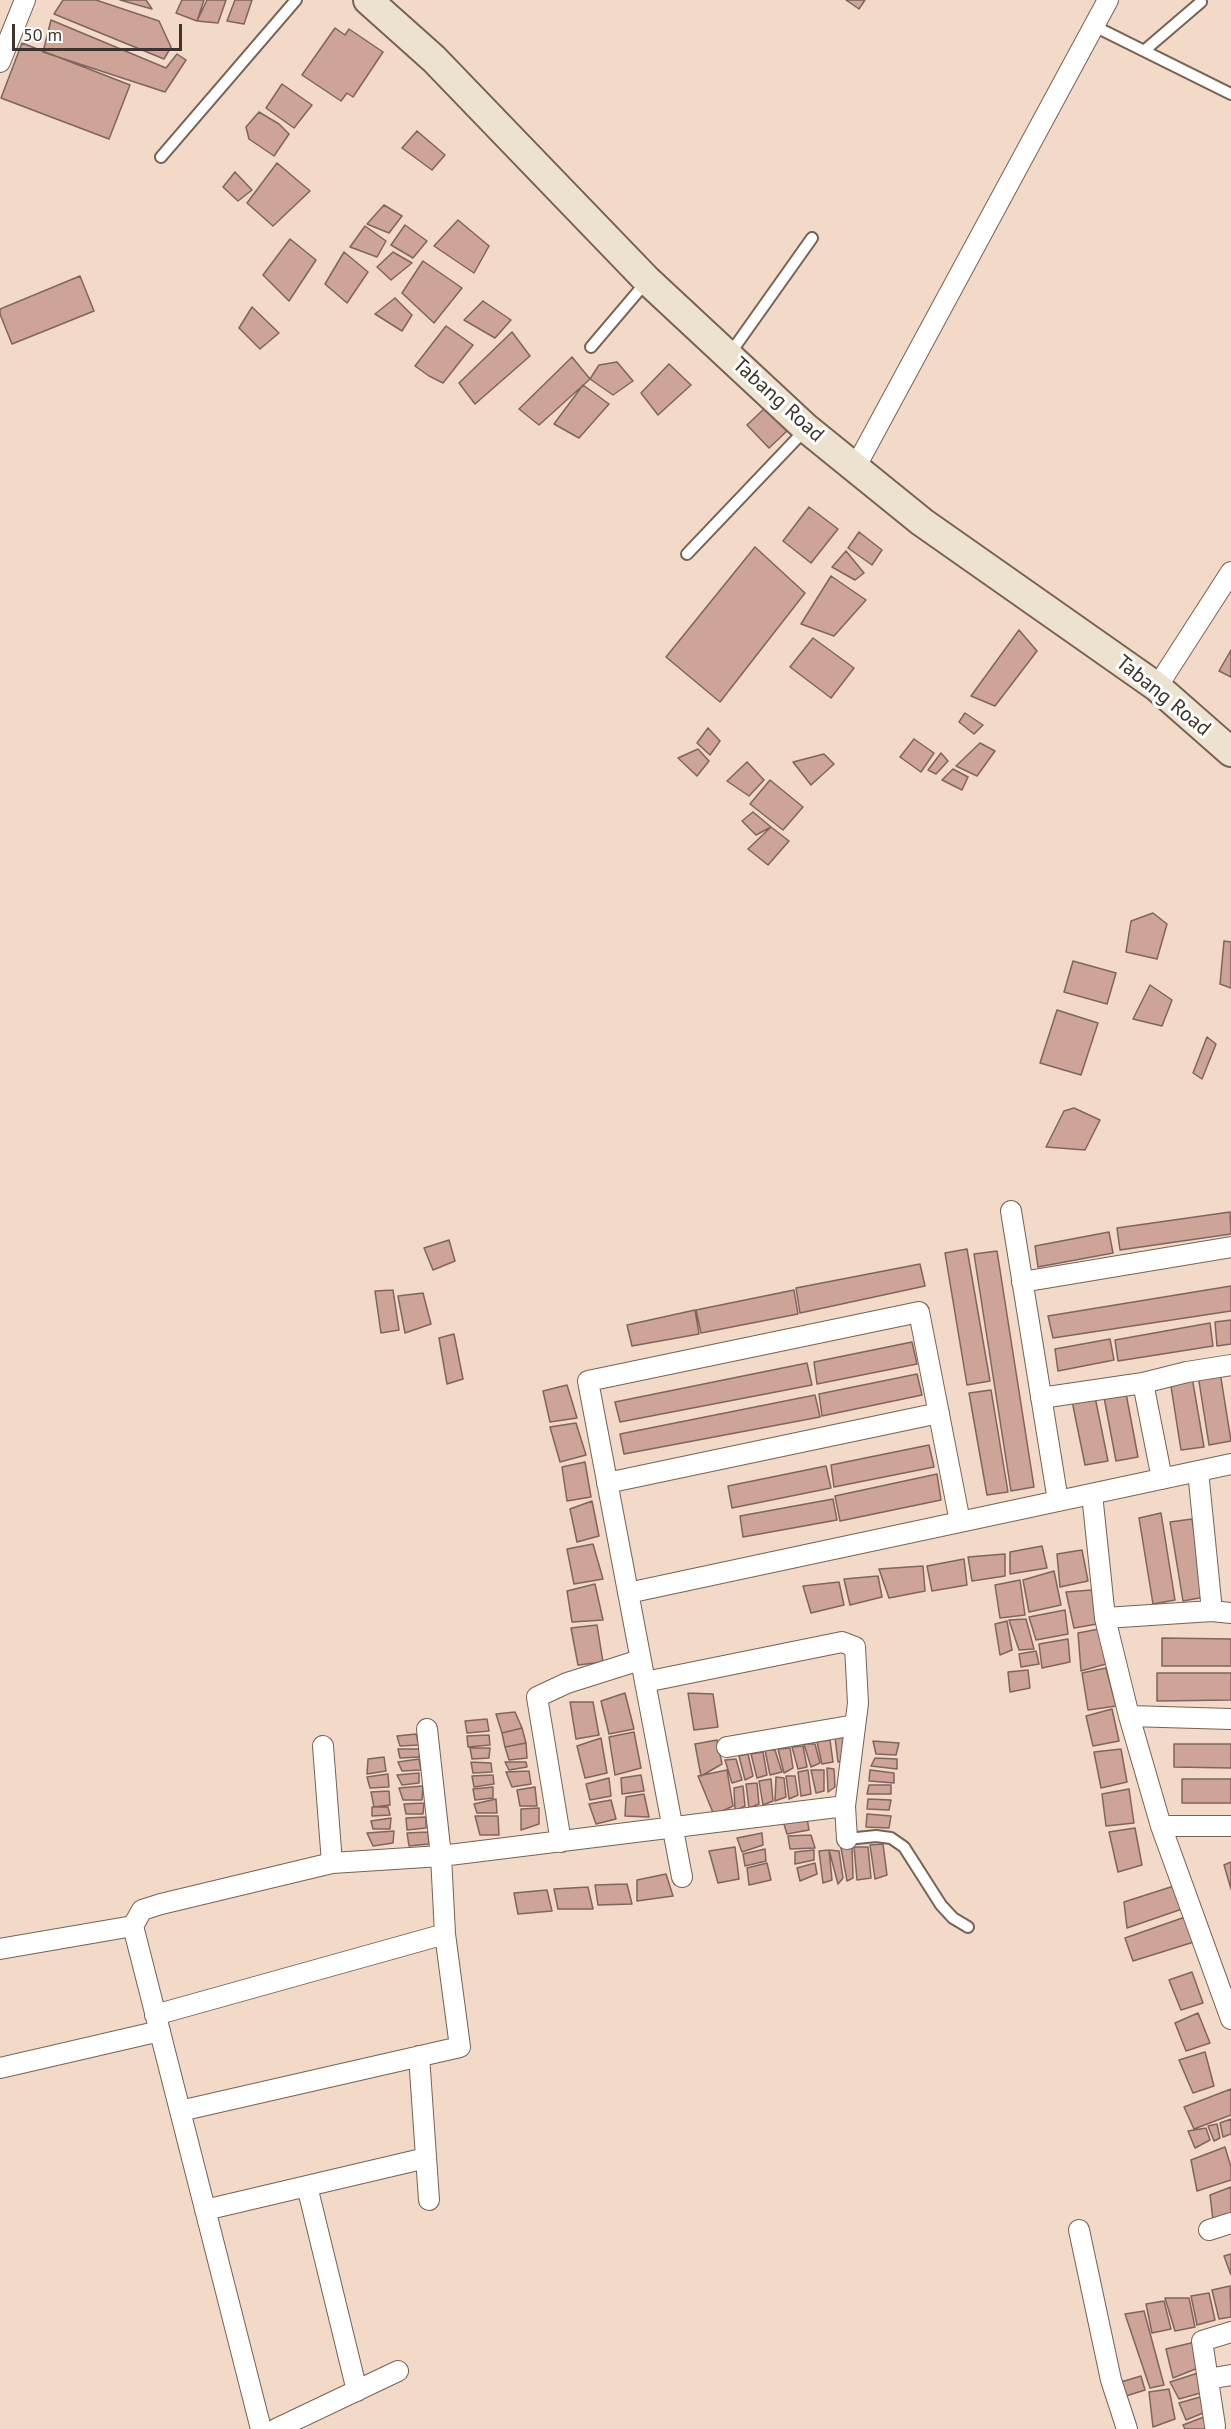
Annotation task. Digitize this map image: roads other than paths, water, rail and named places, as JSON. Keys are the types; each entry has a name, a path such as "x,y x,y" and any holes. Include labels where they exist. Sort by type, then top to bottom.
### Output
{"main road":[{"name":"Tabang Road","path":"368,0 434,59 647,280 807,429 922,522 1157,687 1231,752"}],"street":[{"path":"0,62 25,0"},
{"path":"855,468 1108,0"},
{"path":"1157,687 1231,572"},
{"path":"1011,1211 1058,1501"},
{"path":"1023,1282 1231,1247"},
{"path":"682,1878 588,1381 919,1312 960,1522"},
{"path":"1041,1398 1143,1383 1187,1372 1231,1365"},
{"path":"1143,1383 1162,1479"},
{"path":"607,1483 939,1413"},
{"path":"628,1593 1231,1464"},
{"path":"1105,1618 1221,1612 1198,1471"},
{"path":"1092,1494 1105,1618 1129,1716 1161,1826 1231,2019"},
{"path":"645,1682 842,1642 855,1647 858,1661 858,1703 845,1806 847,1839"},
{"path":"561,1842 537,1697 567,1683 640,1660"},
{"path":"1129,1716 1231,1719"},
{"path":"727,1747 855,1725"},
{"path":"180,2111 460,2047 445,1934 441,1856 427,1729"},
{"path":"323,1746 332,1863"},
{"path":"261,2429 133,1926 142,1910 332,1863 441,1856 845,1806"},
{"path":"1161,1826 1231,1826"},
{"path":"0,1949 133,1926"},
{"path":"0,2068 158,2023 445,1934"},
{"path":"419,2056 429,2200"},
{"path":"205,2210 426,2158"},
{"path":"307,2186 357,2391"},
{"path":"1209,2230 1231,2223"},
{"path":"1079,2230 1111,2380 1127,2429"},
{"path":"1215,2426 1202,2341 1231,2332"},
{"path":"276,2429 398,2371"},
{"path":"1208,2379 1231,2375"}],"lane":[{"path":"161,158 296,0"},
{"path":"1145,50 1201,2"},
{"path":"1094,26 1231,94"},
{"path":"729,355 812,238"},
{"path":"591,347 647,280"},
{"path":"687,554 807,429"},
{"path":"847,1839 876,1836 891,1838 904,1846 941,1905 954,1918 968,1927"}]}
